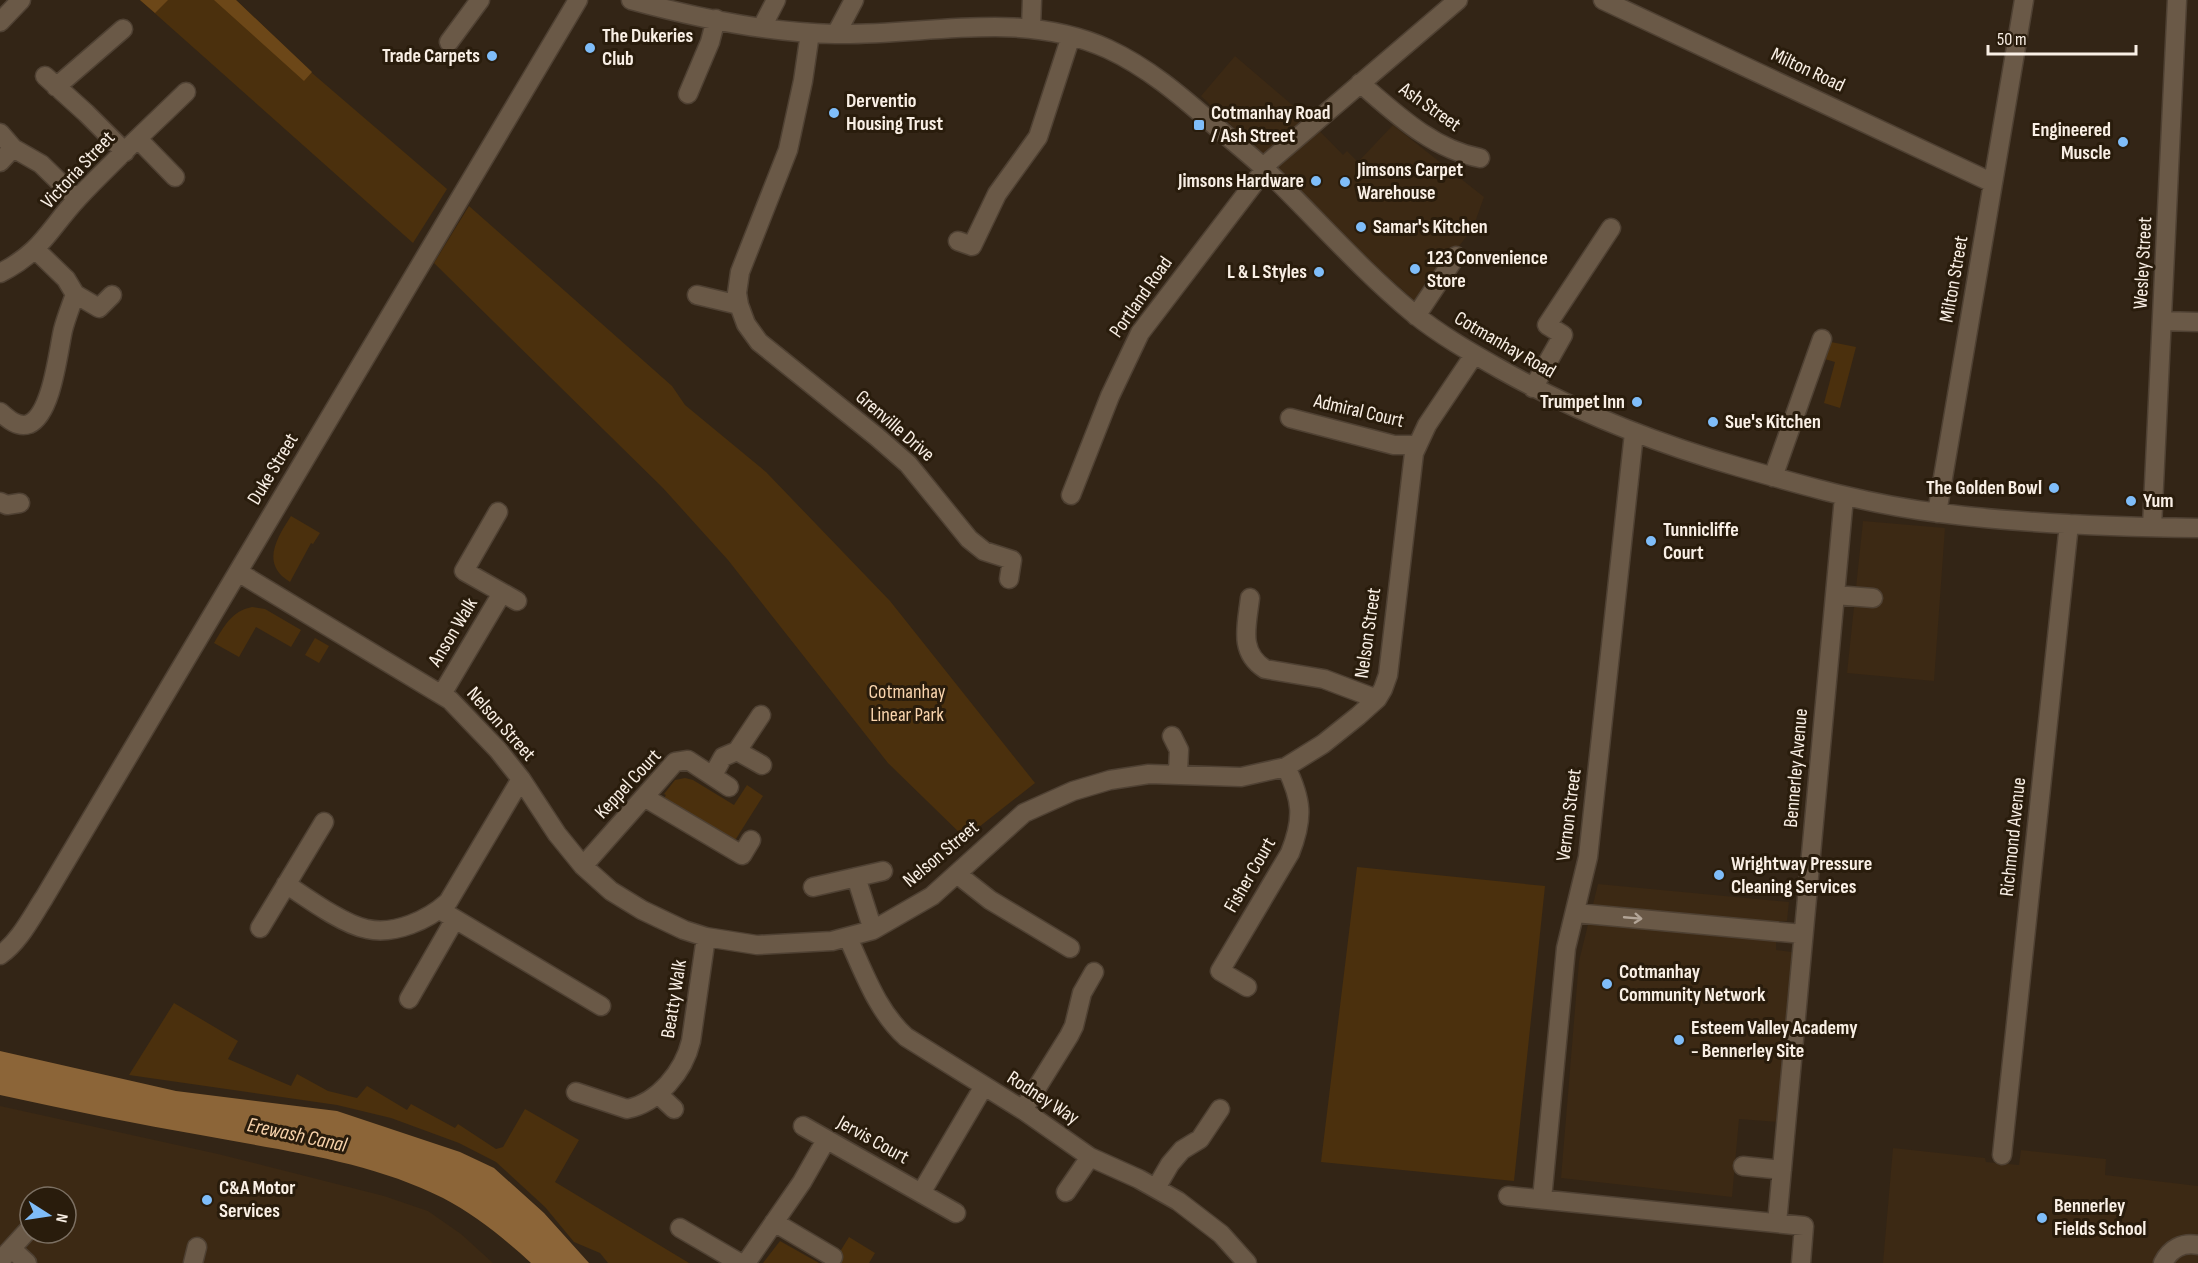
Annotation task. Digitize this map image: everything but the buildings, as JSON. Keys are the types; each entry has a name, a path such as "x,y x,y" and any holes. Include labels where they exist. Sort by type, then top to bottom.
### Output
{"street":[{"path":"0,22 21,0"},
{"path":"450,42 480,0"},
{"name":"Duke Street","path":"0,955 8,950 18,938 44,898 578,0"},
{"name":"Cotmanhay Road","path":"632,0 716,19 810,33 862,34 941,28 1031,28 1071,36 1112,51 1155,76 1264,168 1366,271 1416,316 1474,355 1533,388 1634,433 1705,457 1844,497 1937,513 2069,524 2198,528"},
{"path":"762,27 776,0"},
{"path":"836,34 855,0"},
{"path":"1031,28 1032,0"},
{"name":"Ash Street","path":"1264,168 1458,0"},
{"name":"Milton Road","path":"1603,0 1994,183"},
{"name":"Milton Street","path":"1937,513 2024,0"},
{"name":"Wesley Street","path":"2152,528 2177,0"},
{"path":"688,94 710,42 716,19"},
{"path":"123,29 51,81 86,113 175,177"},
{"name":"Grenville Drive","path":"810,33 793,135 777,183 740,272 737,293 739,305 746,324 759,342 908,464 969,539 984,551 1012,560 1009,579"},
{"path":"958,241 972,246 997,194 1038,136 1071,36"},
{"name":"Ash Street","path":"1360,83 1425,135 1454,151 1480,158"},
{"name":"Victoria Street","path":"0,273 19,263 36,250 77,199 186,92"},
{"path":"0,133 13,148 40,164 77,199"},
{"path":"0,162 13,148"},
{"name":"Portland Road","path":"1071,495 1076,465 1140,333 1264,168"},
{"path":"1533,388 1563,335 1547,325 1611,228"},
{"path":"36,250 66,279 75,294 99,308 112,295"},
{"path":"1416,316 1456,256"},
{"path":"0,412 15,423 27,425 44,407 75,294"},
{"path":"697,295 739,305"},
{"path":"2162,321 2198,322"},
{"path":"1773,477 1822,339"},
{"name":"Nelson Street","path":"238,572 442,694 463,712 521,779 557,834 583,866 611,891 642,910 684,930 706,937 748,944 770,946 848,938 873,930 932,896 1024,813 1055,797 1110,780 1149,774 1178,773 1241,777 1286,767 1323,744 1377,699 1388,675 1410,478 1417,446 1427,425 1474,355"},
{"name":"Admiral Court","path":"1290,418 1394,445 1417,446"},
{"name":"Vernon Street","path":"1542,1200 1566,948 1588,857 1634,433"},
{"name":"Bennerley Avenue","path":"1778,1223 1844,497"},
{"path":"0,502 7,505 20,503"},
{"name":"Anson Walk","path":"442,694 510,597 464,571 498,512"},
{"name":"Richmond Avenue","path":"2002,1155 2069,524"},
{"path":"1835,595 1873,598"},
{"path":"1250,598 1245,640 1247,650 1258,665 1265,669 1324,679 1377,699"},
{"path":"713,776 761,715"},
{"path":"1172,736 1179,750 1178,773"},
{"path":"730,754 762,765"},
{"name":"Keppel Court","path":"583,866 675,762 688,760 729,787"},
{"name":"Fisher Court","path":"1247,987 1220,971 1290,853 1297,837 1301,810 1299,796 1286,767"},
{"path":"409,999 447,915 448,902 521,779"},
{"path":"644,797 742,855 751,840"},
{"path":"260,927 324,822"},
{"path":"813,887 883,871"},
{"path":"957,874 990,900 1070,948"},
{"path":"856,877 873,930"},
{"path":"286,884 342,918 367,929 401,927 430,917 447,915 601,1006"},
{"path":"1575,913 1803,934"},
{"name":"Beatty Walk","path":"576,1092 627,1109 657,1094 682,1066 689,1049 696,1016 706,937"},
{"name":"Rodney Way","path":"848,938 879,1004 895,1027 914,1044 1023,1110 1090,1157 1156,1188 1201,1217 1221,1234 1247,1263"},
{"path":"1023,1110 1069,1036 1074,1026 1082,993 1094,972"},
{"name":"Jervis Court","path":"921,1193 984,1086"},
{"path":"657,1094 674,1109"},
{"path":"1156,1188 1177,1155 1200,1138 1221,1106"},
{"name":"Jervis Court","path":"802,1126 956,1213"},
{"path":"746,1263 807,1175 826,1140"},
{"path":"1066,1192 1090,1157"},
{"path":"1743,1166 1782,1170"},
{"path":"1509,1196 1804,1226 1801,1263"},
{"path":"774,1222 832,1257"},
{"path":"680,1228 740,1263"},
{"path":"18,1242 6,1255 27,1263"},
{"path":"2163,1263 2173,1250 2182,1245 2198,1245"}],"shaded area":[{"path":"140,0 168,0 155,13"},
{"path":"214,0 236,0 312,72 304,81"},
{"path":"1235,56 1304,115 1343,155 1347,151 1358,162 1393,125 1484,197 1473,228 1416,302 1380,270 1201,96"},
{"path":"1863,521 1945,528 1934,681 1847,673"},
{"name":"Esteem Valley Academy - Bennerley Site","path":"1598,884 1789,902 1787,921 1773,921 1772,940 1776,941 1776,950 1792,952 1778,1122 1739,1119 1732,1197 1561,1178 1579,961"},
{"path":"0,1106 218,1154 384,1196 428,1211 461,1234 493,1263 0,1263"},
{"name":"Bennerley Fields School","path":"1893,1148 1985,1158 1986,1162 2019,1165 2021,1150 2106,1159 2105,1175 2198,1186 2198,1263 1883,1263"}],"green space":[{"path":"140,0 236,0 312,73 447,189 413,243"},
{"name":"Cotmanhay Linear Park","path":"469,206 672,386 685,405 766,472 890,601 1035,783 965,838 888,763 728,560 663,488 434,263"},
{"path":"1831,342 1856,347 1840,408 1824,403 1835,362 1821,358 1826,346"},
{"path":"291,516 320,533 313,544 311,543 290,582 281,575 273,559 277,542"},
{"path":"252,607 265,609 301,630 291,647 256,627 239,657 214,643 233,616"},
{"path":"315,638 329,646 319,663 305,655"},
{"path":"685,778 693,780 734,805 747,785 763,796 734,842 664,798 666,795 664,794 675,780"},
{"path":"1357,867 1545,886 1514,1181 1321,1162"},
{"path":"174,1003 238,1041 228,1059 291,1086 297,1074 328,1091 357,1098 367,1086 407,1110 411,1104 455,1128 458,1124 496,1149 503,1147 525,1109 579,1140 555,1182 689,1263 608,1263 600,1253 574,1242 545,1207 496,1162 459,1143 391,1118 337,1105 129,1075"},
{"path":"849,1237 875,1253 869,1263 833,1263"},
{"path":"780,1241 819,1263 763,1263"}],"water":[{"name":"Erewash Canal","path":"0,1051 176,1091 337,1111 460,1152 494,1168 544,1213 589,1263 531,1263 511,1245 455,1204 415,1185 357,1166 296,1152 128,1122 0,1095"}],"place":[{"name":"The Dukeries Club","path":"590,48"},
{"name":"Trade Carpets","path":"492,56"},
{"name":"Derventio Housing Trust","path":"834,113"},
{"name":"Cotmanhay Road / Ash Street","path":"1199,125"},
{"name":"Engineered Muscle","path":"2123,142"},
{"name":"Jimsons Hardware","path":"1316,181"},
{"name":"Jimsons Carpet Warehouse","path":"1345,182"},
{"name":"Samar's Kitchen","path":"1361,227"},
{"name":"123 Convenience Store","path":"1415,269"},
{"name":"L & L Styles","path":"1319,272"},
{"name":"Trumpet Inn","path":"1637,402"},
{"name":"Sue's Kitchen","path":"1713,422"},
{"name":"The Golden Bowl","path":"2054,488"},
{"name":"Yum","path":"2131,501"},
{"name":"Tunnicliffe Court","path":"1651,541"},
{"name":"Wrightway Pressure Cleaning Services","path":"1719,875"},
{"name":"Cotmanhay Community Network","path":"1607,984"},
{"name":"Esteem Valley Academy - Bennerley Site","path":"1679,1040"},
{"name":"C&A Motor Services","path":"207,1200"},
{"name":"Bennerley Fields School","path":"2042,1218"}]}
